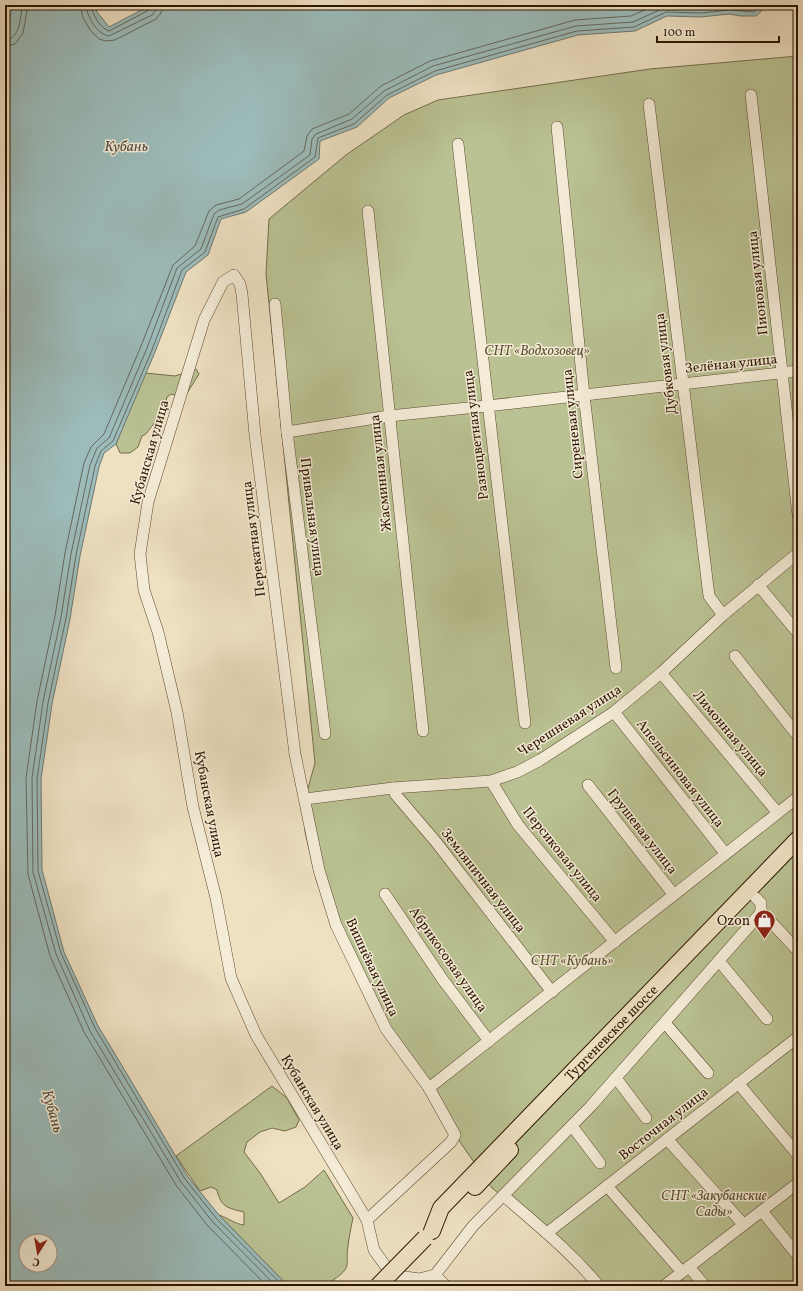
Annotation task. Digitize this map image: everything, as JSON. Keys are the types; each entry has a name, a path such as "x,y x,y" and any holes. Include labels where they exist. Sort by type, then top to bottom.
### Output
{"highway":[{"name":"Тургеневское шоссе","path":"761,894 798,839"},
{"name":"Тургеневское шоссе","path":"378,1286 761,894 798,853"}],"street":[{"name":"Пионовая улица","path":"751,95 798,516"},
{"name":"Дубковая улица","path":"649,104 709,596 723,615"},
{"name":"Сиреневая улица","path":"557,127 584,395 616,668"},
{"name":"Разноцветная улица","path":"458,144 487,406 525,723"},
{"name":"Жасминная улица","path":"368,211 423,731"},
{"name":"Перекатная улица","path":"234,275 240,284 242,294 255,435 278,626 295,754 306,800"},
{"name":"Кубанская улица","path":"234,275 223,282 204,320 148,502 140,554 144,590 158,632 177,712 193,807 216,898 232,978 256,1035 367,1220 374,1250 392,1275 419,1279 435,1275"},
{"name":"Привальная улица","path":"275,304 287,432 325,734"},
{"name":"Зелёная улица","path":"287,432 389,416 798,371"},
{"name":"Черешневая улица","path":"306,800 393,788 491,781 517,772 540,760 614,712 661,673 723,615 798,553"},
{"path":"758,585 798,633"},
{"path":"735,656 798,736"},
{"name":"Лимонная улица","path":"661,673 777,812"},
{"name":"Апельсиновая улица","path":"614,712 725,853"},
{"name":"Персиковая улица","path":"491,781 518,825 615,942"},
{"name":"Грушевая улица","path":"588,784 674,895"},
{"name":"Земляничная улица","path":"393,788 396,795 436,842 552,992"},
{"path":"429,1088 615,942 725,853 798,797"},
{"name":"Вишнёвая улица","path":"306,800 319,870 336,924 386,1030 429,1088 452,1127 455,1135 452,1142 367,1220"},
{"name":"Абрикосовая улица","path":"386,894 443,980 489,1041"},
{"path":"446,1286 435,1275 473,1226 572,1126 719,961 761,894 798,951"},
{"path":"719,961 766,1019"},
{"path":"665,1022 708,1073"},
{"name":"Восточная улица","path":"547,1233 738,1083 797,1040"},
{"path":"616,1078 646,1118"},
{"path":"738,1083 798,1156"},
{"path":"572,1126 600,1163"},
{"path":"667,1139 744,1225"},
{"path":"664,1286 762,1212 798,1182"},
{"path":"607,1186 686,1269 705,1286"},
{"path":"504,1196 547,1233 586,1270 599,1286"},
{"path":"762,1212 798,1256"}],"green space":[{"path":"798,56 798,1286 596,1286 547,1233 492,1188 421,1086 317,882 305,832 305,799 315,763 266,274 269,219 346,155 404,115 438,100 650,69"},
{"path":"196,369 199,374 184,398 171,394 167,397 162,412 147,433 142,436 138,447 130,453 120,453 116,444 145,373 175,376"},
{"path":"272,1086 287,1098 299,1120 296,1127 285,1131 272,1128 260,1132 247,1142 244,1152 260,1173 279,1203 305,1187 324,1170 353,1218 348,1243 346,1269 333,1280 332,1286 288,1286 219,1215 244,1225 244,1212 226,1206 221,1200 217,1190 211,1187 200,1191 176,1156"}],"water":[{"name":"Кубань","path":"13,5 95,5 97,12 109,27 151,5 768,5 756,16 729,14 701,17 667,16 635,31 578,35 436,75 389,98 357,127 320,141 319,159 246,212 221,219 208,255 186,272 155,352 116,444 104,453 99,467 80,556 70,619 52,704 41,779 42,870 64,952 98,1026 188,1177 219,1215 288,1286 14,1286 5,1274 5,34"}],"place":[{"name":"Ozon","path":"765,940"}],"park label":[{"name":"СНТ «Водхозовец»","path":"537,350"},
{"name":"СНТ «Кубань»","path":"572,960"},
{"name":"СНТ «Закубанские Сады»","path":"714,1204"}]}
